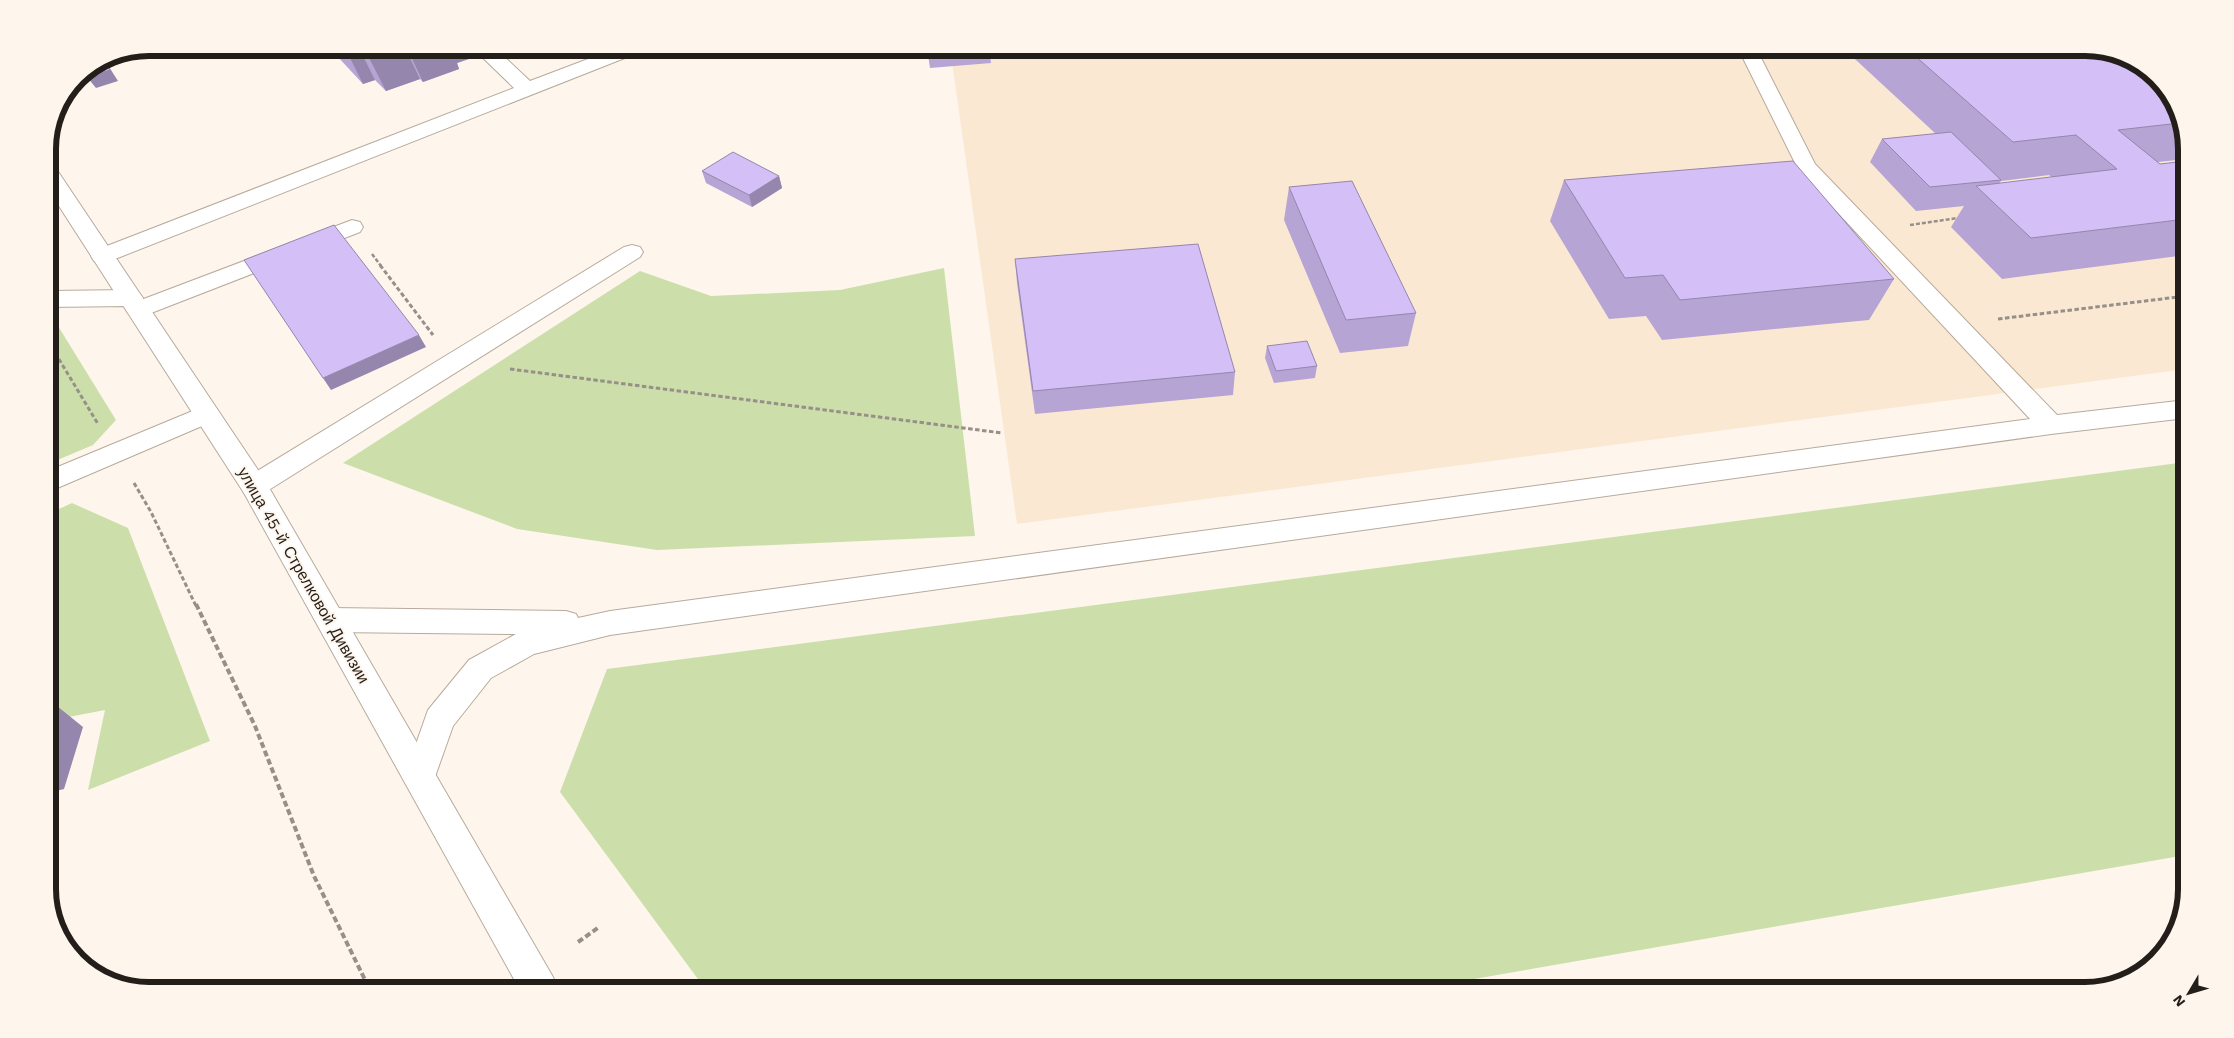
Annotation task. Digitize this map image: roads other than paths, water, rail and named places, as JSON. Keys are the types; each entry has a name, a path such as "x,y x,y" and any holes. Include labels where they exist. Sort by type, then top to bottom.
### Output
{"street":[{"path":"492,56 527,89"},
{"path":"102,256 613,56"},
{"path":"1751,56 1806,167 2051,425"},
{"name":"улица 45-й Стрелковой Дивизии","path":"56,185 254,486 535,982"},
{"path":"56,299 134,304 352,227"},
{"path":"254,486 632,252"},
{"path":"420,778 439,720 480,669 528,642 610,623 2051,425 2178,410"},
{"path":"56,479 208,414"},
{"path":"331,620 610,623"}]}
